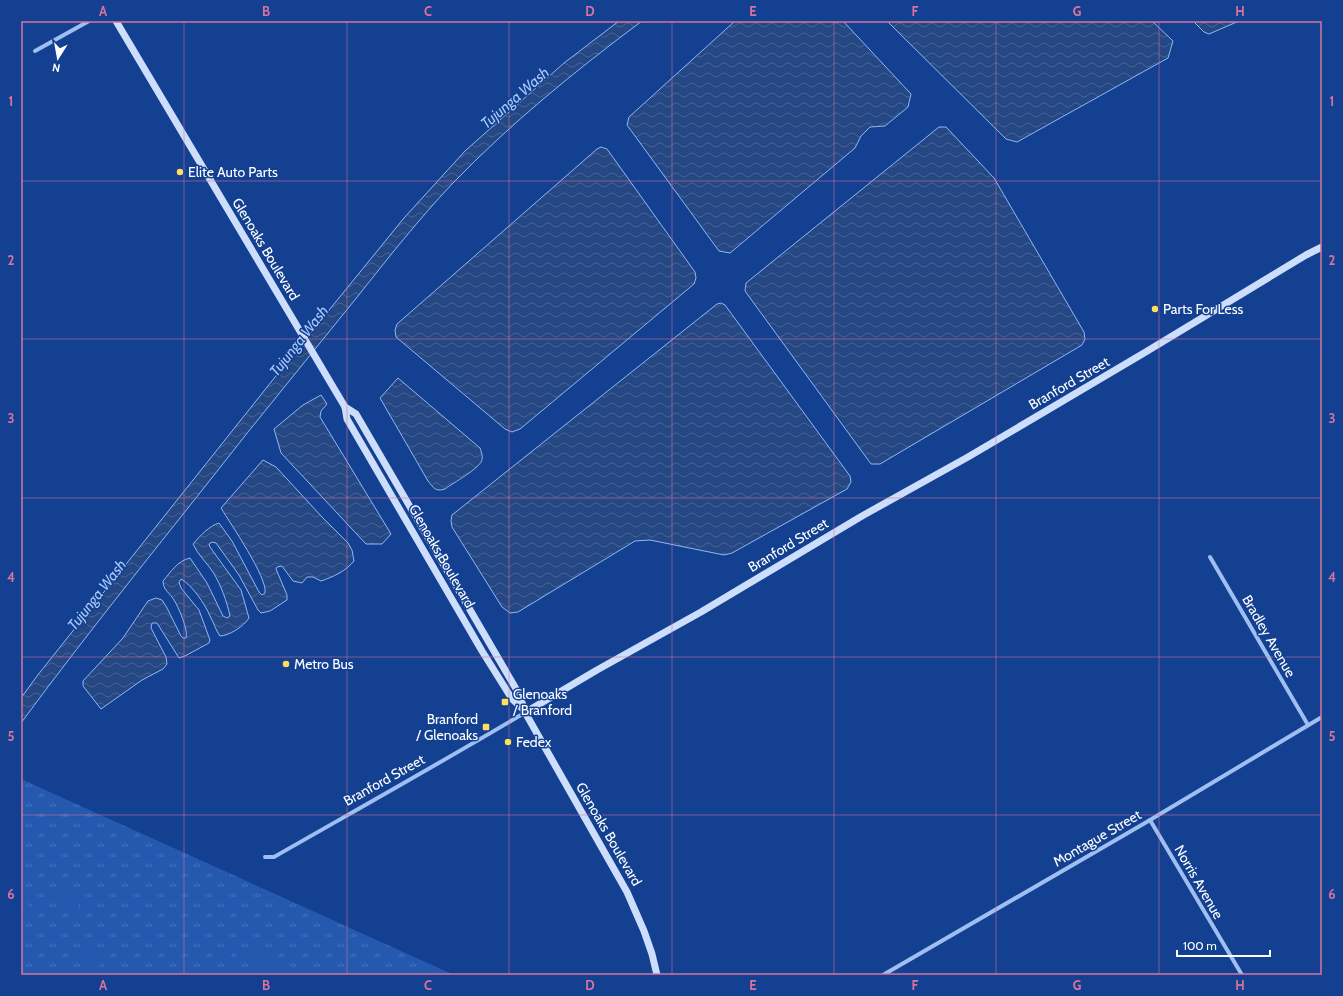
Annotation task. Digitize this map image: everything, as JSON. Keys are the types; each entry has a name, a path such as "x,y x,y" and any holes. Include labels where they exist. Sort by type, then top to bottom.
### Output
{"main road":[{"name":"Glenoaks Boulevard","path":"116,21 345,407 347,419 482,651 512,699 526,712"},
{"name":"Branford Street","path":"526,712 700,612 862,516 968,457 1144,354 1306,255 1322,247"},
{"name":"Glenoaks Boulevard","path":"345,407 356,414 519,694 526,712 627,892 644,931 657,975"},
{"path":"420,544 429,539"}],"street":[{"path":"35,51 89,21"},
{"name":"Bradley Avenue","path":"1210,557 1308,725"},
{"name":"Branford Street","path":"265,857 274,857 427,771 526,712"},
{"name":"Montague Street","path":"883,975 1322,718"},
{"name":"Norris Avenue","path":"1150,820 1242,975"}],"green space":[{"path":"21,779 454,975 21,975"},
{"path":"69,888 75,891 79,900 76,910 72,913 67,913 61,910 58,906 58,900 61,892"},
{"path":"21,901 29,906 29,913 27,917 21,920"},
{"path":"226,945 230,948 231,954 229,964 223,962 224,948"},
{"path":"87,948 97,953 101,957 101,964 98,968 94,968 79,957 81,950"},
{"path":"264,948 269,949 275,955 275,965 269,971 264,972 259,971 253,965 252,960 253,955 259,949"},
{"path":"110,964 119,966 121,975 112,974 107,971 106,968"},
{"path":"285,966 290,966 294,969 294,975 279,975"}],"water":[{"path":"619,21 642,21 568,78 520,119 452,184 428,211 392,253 248,432 105,613 21,723 21,698 37,676 295,352 404,218 465,151 564,63"},
{"path":"735,21 843,21 911,94 908,107 885,126 870,127 861,136 855,148 730,253 719,251 627,125 629,117"},
{"path":"887,21 1152,21 1173,41 1168,58 1017,142 1006,139"},
{"path":"1193,21 1239,21 1209,34 1204,32"},
{"path":"939,127 946,127 994,178 1084,332 1085,339 1082,345 880,464 871,464 745,291 746,283"},
{"path":"601,147 607,149 695,272 696,278 694,284 520,429 512,432 505,429 396,337 395,330 397,324"},
{"path":"721,303 725,305 850,476 851,482 847,489 732,553 724,555 650,540 635,541 518,612 510,613 502,607 452,527 452,515 717,304"},
{"path":"398,378 480,448 482,460 480,464 471,472 445,489 437,490 428,481 380,398"},
{"path":"321,395 327,404 321,411 320,417 391,534 382,544 366,544 281,453 274,429 303,405"},
{"path":"263,460 276,467 348,543 352,550 354,561 343,571 330,578 321,581 313,577 307,577 302,583 293,581 282,566 277,567 276,569 287,595 287,600 270,611 261,613 239,575 216,543 212,542 209,544 210,547 241,590 249,618 236,630 224,636 220,636 202,601 194,590 181,579 179,582 181,588 199,610 210,640 209,643 179,658 157,623 152,623 151,628 166,657 167,664 163,669 142,680 101,709 83,686 83,681 123,638 148,601 156,598 162,600 181,636 186,638 187,635 185,624 174,600 163,584 163,581 175,567 185,559 190,558 207,583 223,616 227,618 230,616 216,577 197,552 193,544 215,524 219,523 232,541 259,592 262,595 265,593 261,576 255,563 221,508"}],"place":[{"name":"Elite Auto Parts","path":"180,172"},
{"name":"Parts For Less","path":"1155,309"},
{"name":"Metro Bus","path":"286,664"},
{"name":"Glenoaks / Branford","path":"505,702"},
{"name":"Branford / Glenoaks","path":"486,727"},
{"name":"Fedex","path":"508,742"}],"water label":[{"name":"Tujunga Wash","path":"515,98"},
{"name":"Tujunga Wash","path":"299,341"},
{"name":"Tujunga Wash","path":"97,595"}]}
